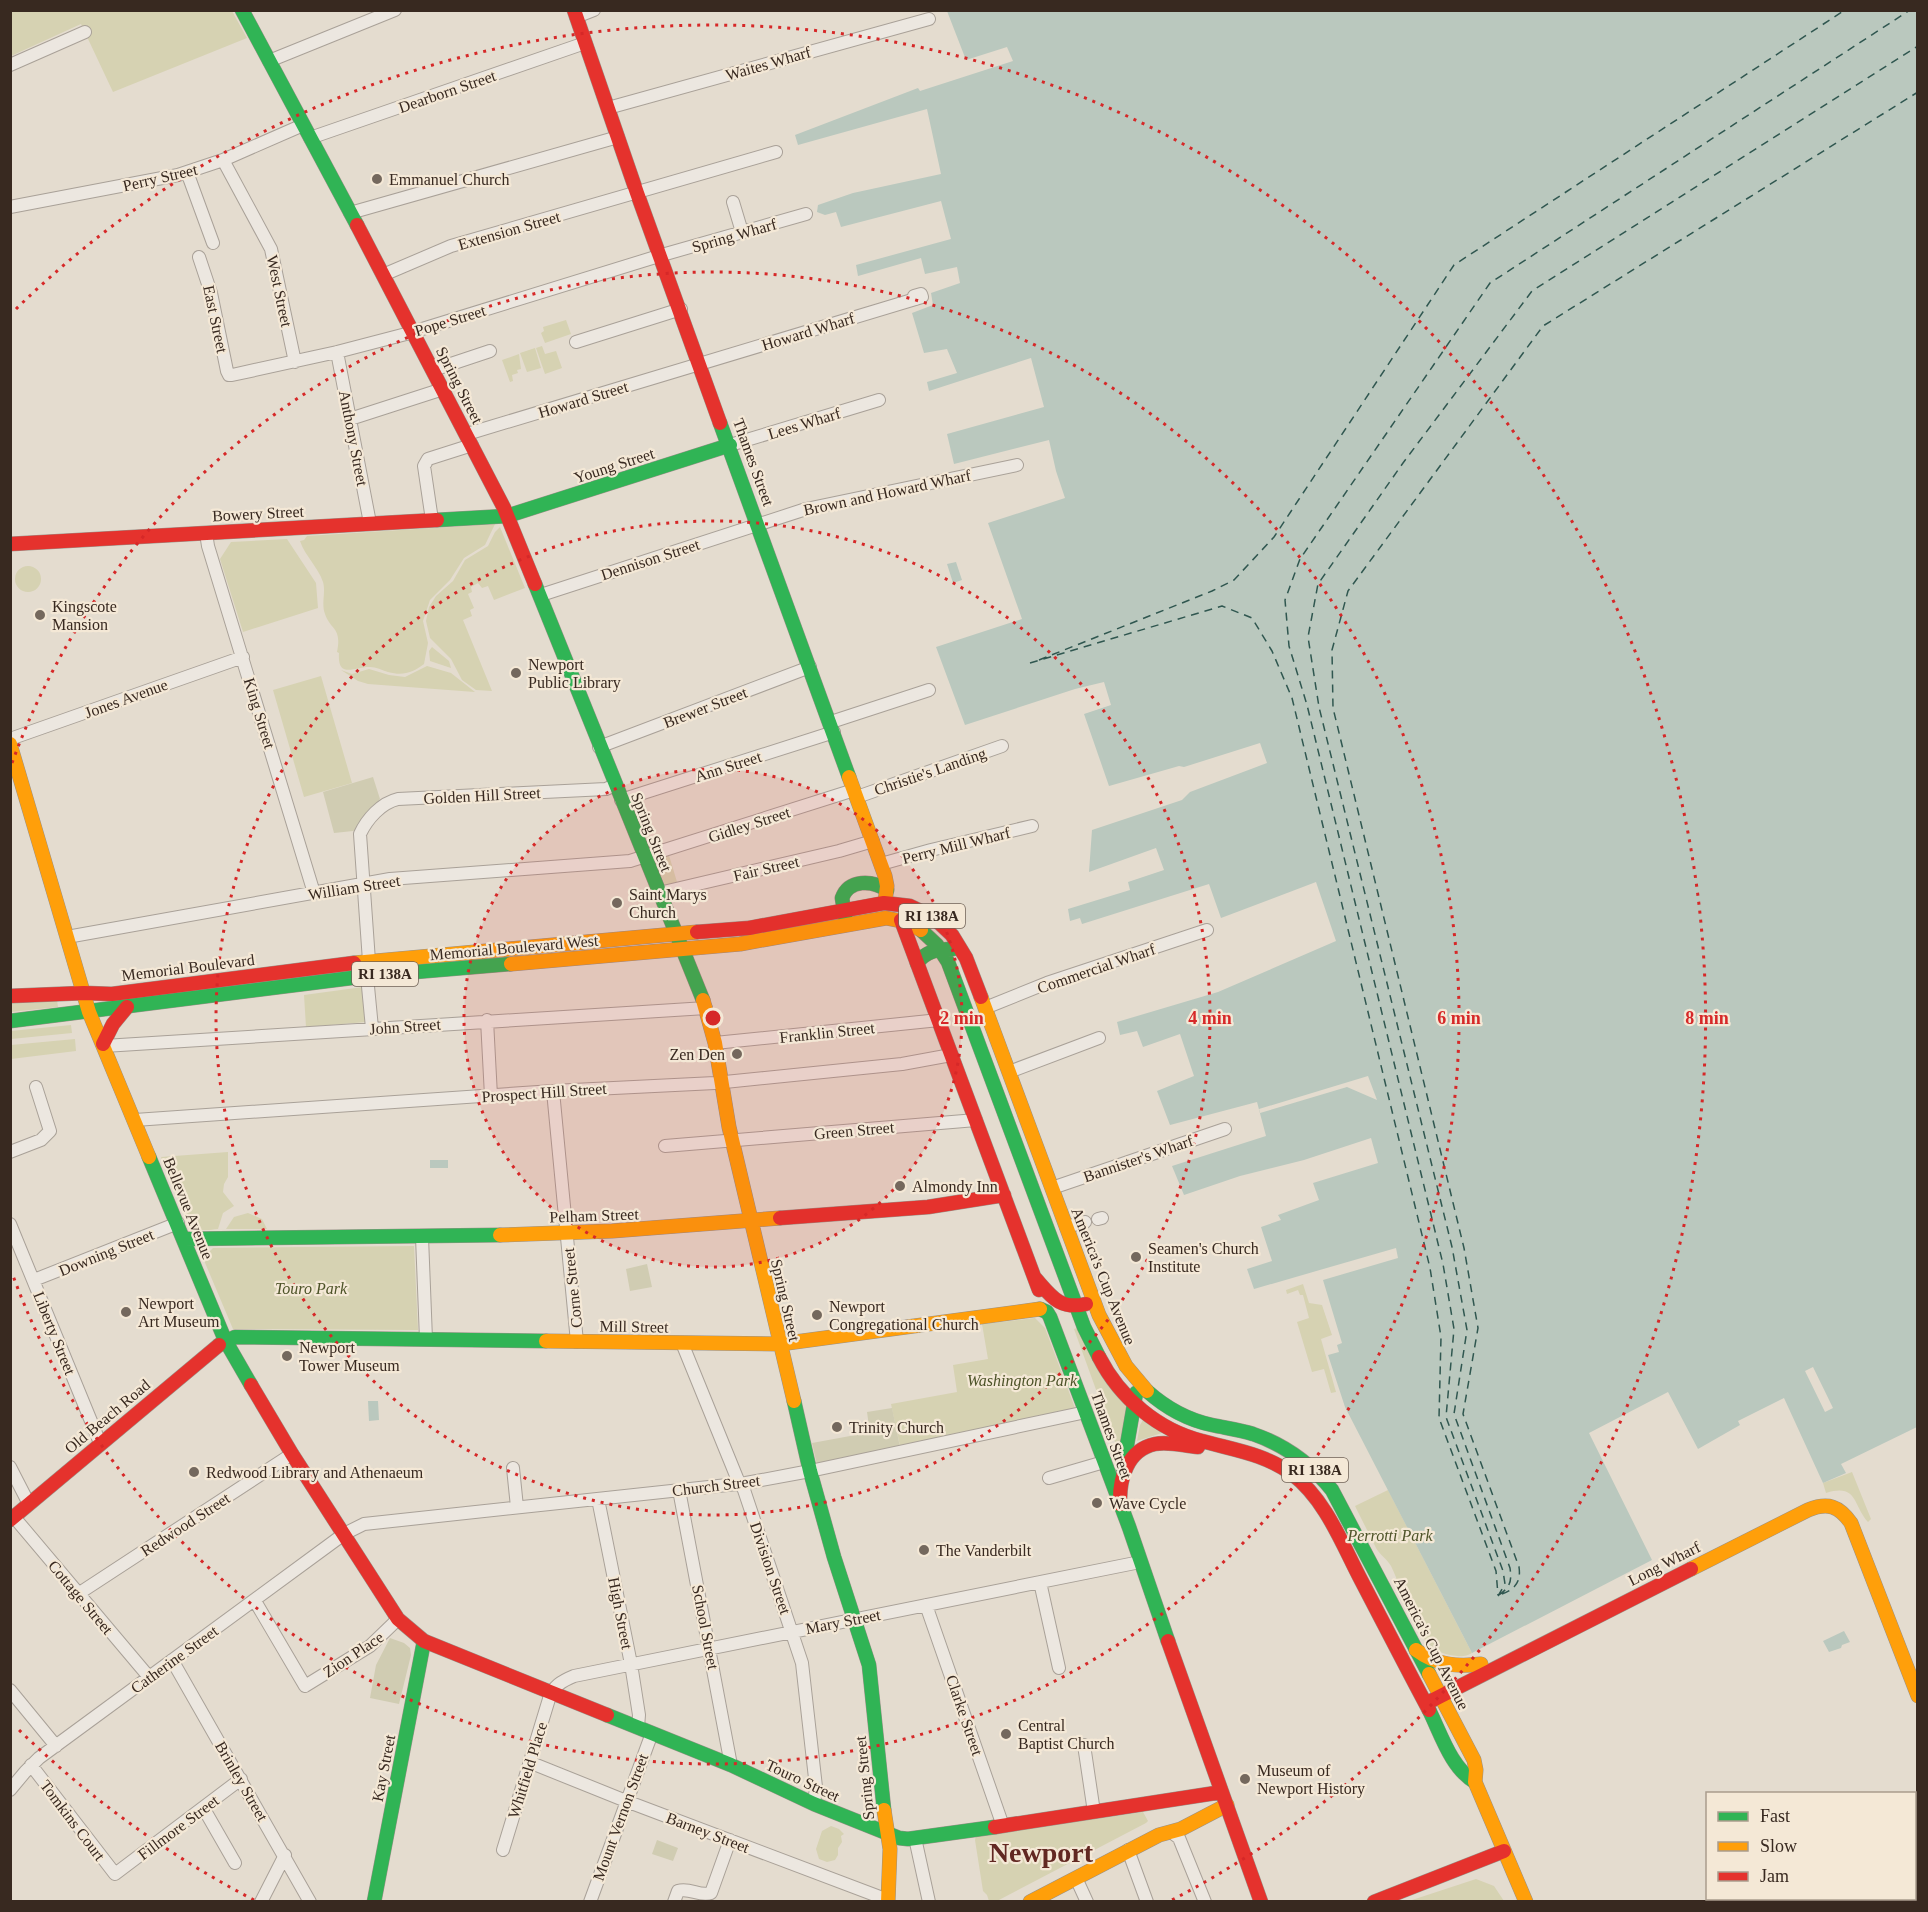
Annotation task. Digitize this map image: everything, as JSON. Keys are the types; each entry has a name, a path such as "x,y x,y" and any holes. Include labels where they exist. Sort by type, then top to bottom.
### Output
{"main road":[{"name":"Spring Street","path":"242,10 444,389 507,516 594,717 599,747 706,1008 715,1043 732,1141 810,1471 834,1557 869,1665 886,1833 890,1849 888,1901"},
{"name":"Thames Street","path":"575,14 856,793 887,881 886,896"},
{"name":"Young Street","path":"507,516 730,445"},
{"name":"Bowery Street","path":"10,544 507,516"},
{"name":"Bellevue Avenue","path":"10,744 89,1012 225,1340 292,1454 398,1619 424,1641"},
{"name":"America's Cup Avenue","path":"844,910 842,896 851,887 871,883 882,885 886,896 933,917 952,934 964,954 985,1008 1111,1344 1133,1377 1147,1391 1174,1410 1200,1421 1266,1439 1296,1455 1315,1470 1332,1490 1474,1760 1476,1770 1474,1782"},
{"name":"Memorial Boulevard West","path":"369,961 676,935 775,924 844,910 886,896"},
{"path":"869,920 879,912 886,896"},
{"path":"844,910 847,925"},
{"name":"America's Cup Avenue","path":"869,920 886,918 901,920 926,933 941,949 948,962 1091,1344 1101,1364 1114,1383 1134,1404 1155,1420 1180,1434 1252,1453 1287,1471 1320,1503 1458,1767 1474,1782 1526,1902"},
{"name":"Memorial Boulevard West","path":"89,1012 367,976 772,939 869,920"},
{"name":"Thames Street","path":"901,920 1035,1278 1042,1300 1040,1309 1047,1312 1050,1317 1120,1504 1262,1902"},
{"path":"917,963 924,955 941,949 957,950 964,954"},
{"name":"Memorial Boulevard","path":"10,996 112,994 369,961"},
{"path":"104,1045 115,1020 127,1007"},
{"name":"RI 138A","path":"10,1021 89,1012"},
{"name":"Pelham Street","path":"184,1239 567,1233 751,1222 928,1207 1004,1195"},
{"path":"1035,1278 1059,1303 1067,1307 1077,1307 1094,1301"},
{"name":"Mill Street","path":"225,1340 235,1337 780,1344 1040,1309"},
{"name":"Old Beach Road","path":"12,1518 225,1340"},
{"path":"1120,1504 1122,1476 1136,1389 1133,1377"},
{"path":"1122,1476 1134,1456 1154,1444 1252,1453"},
{"name":"Long Wharf","path":"1422,1699 1509,1660 1820,1505 1837,1506 1851,1523 1917,1696"},
{"name":"Touro Street","path":"424,1641 731,1765 814,1804 902,1839 1153,1803 1224,1798"},
{"name":"Kay Street","path":"374,1902 424,1641"},
{"path":"1416,1650 1431,1660 1447,1665 1481,1664"},
{"name":"Long Wharf","path":"1438,1691 1481,1664 1509,1660"},
{"path":"1030,1902 1128,1850 1166,1825 1181,1829 1224,1798"},
{"path":"1153,1803 1162,1807 1166,1825"},
{"path":"1374,1902 1504,1851"}],"street":[{"path":"269,61 395,10"},
{"path":"575,14 594,10"},
{"name":"Waites Wharf","path":"608,108 929,19"},
{"path":"10,65 85,32"},
{"name":"Dearborn Street","path":"310,138 585,43"},
{"name":"Perry Street","path":"10,207 187,172 223,160 303,125"},
{"path":"350,213 618,137"},
{"name":"Extension Street","path":"383,275 451,246 776,152"},
{"name":"West Street","path":"223,160 271,249 295,362"},
{"path":"187,172 213,243"},
{"path":"733,202 742,232"},
{"name":"Spring Wharf","path":"662,255 806,214"},
{"name":"Pope Street","path":"236,374 295,362 414,332 662,255"},
{"name":"East Street","path":"199,257 211,293 227,371 229,375 236,374"},
{"name":"Howard Wharf","path":"700,363 916,298"},
{"path":"576,342 681,309"},
{"path":"433,370 490,351"},
{"name":"Anthony Street","path":"337,352 370,523"},
{"name":"Howard Street","path":"432,520 424,466 428,459 470,440 700,363"},
{"path":"350,419 444,389"},
{"name":"Lees Wharf","path":"730,445 879,400"},
{"name":"Brown and Howard Wharf","path":"759,523 806,508 1017,465"},
{"name":"Dennison Street","path":"541,595 759,523"},
{"name":"King Street","path":"206,533 208,546 314,893"},
{"name":"Jones Avenue","path":"10,739 243,657"},
{"name":"Brewer Street","path":"599,747 810,667"},
{"name":"Ann Street","path":"621,800 832,727 928,690"},
{"name":"Christie's Landing","path":"856,793 1002,746"},
{"name":"Golden Hill Street","path":"364,884 361,830 380,807 398,799 606,789 615,785"},
{"name":"Gidley Street","path":"644,857 856,793"},
{"name":"Perry Mill Wharf","path":"881,864 1032,826"},
{"name":"Fair Street","path":"659,893 873,842"},
{"name":"William Street","path":"67,937 390,879 630,861 644,857"},
{"path":"364,884 369,961"},
{"name":"Commercial Wharf","path":"985,1008 1047,983 1207,930"},
{"path":"367,976 372,1028"},
{"name":"John Street","path":"104,1045 706,1008"},
{"path":"487,1020 491,1096"},
{"name":"Franklin Street","path":"715,1043 939,1020"},
{"path":"1009,1072 1099,1038"},
{"name":"Prospect Hill Street","path":"135,1120 553,1091 721,1082 903,1064 951,1055"},
{"path":"10,1152 41,1140 50,1131 36,1086"},
{"name":"Corne Street","path":"553,1091 577,1342"},
{"name":"Green Street","path":"665,1146 976,1120"},
{"name":"Bannister's Wharf","path":"1052,1188 1225,1129"},
{"path":"1066,1227 1095,1220"},
{"name":"Downing Street","path":"34,1280 178,1222"},
{"name":"Liberty Street","path":"10,1224 100,1443"},
{"path":"422,1237 426,1339"},
{"name":"Division Street","path":"682,1343 740,1483 802,1663 816,1786 814,1804"},
{"name":"Church Street","path":"344,1534 364,1524 740,1483 810,1471 1086,1412"},
{"name":"Redwood Street","path":"78,1594 292,1454"},
{"path":"1049,1478 1104,1462"},
{"path":"10,1467 29,1504"},
{"path":"513,1468 517,1507"},
{"name":"School Street","path":"679,1490 731,1765"},
{"name":"High Street","path":"598,1499 639,1715 645,1730"},
{"name":"Cottage Street","path":"12,1518 149,1677"},
{"name":"Catherine Street","path":"10,1790 31,1765 344,1534"},
{"name":"Mary Street","path":"552,1691 560,1682 574,1676 1140,1562"},
{"path":"1040,1582 1059,1668"},
{"name":"Zion Place","path":"255,1600 305,1686 370,1646 398,1619"},
{"name":"Clarke Street","path":"926,1605 1003,1826"},
{"name":"Brinley Street","path":"172,1660 310,1902"},
{"path":"10,1690 56,1746"},
{"name":"Whitfield Place","path":"503,1850 552,1691"},
{"name":"Mount Vernon Street","path":"590,1902 626,1801 645,1730"},
{"path":"1084,1745 1094,1812"},
{"name":"Barney Street","path":"529,1761 626,1801 888,1901"},
{"name":"Tomkins Court","path":"31,1765 115,1874"},
{"name":"Fillmore Street","path":"115,1874 241,1779"},
{"path":"204,1809 235,1863"},
{"path":"1166,1825 1179,1838 1204,1902"},
{"path":"915,1838 928,1902"},
{"path":"674,1902 678,1891 684,1889 704,1896 711,1893 730,1840"},
{"path":"1128,1850 1147,1902"},
{"path":"261,1902 285,1855"},
{"path":"1076,1878 1087,1902"}],"green space":[{"path":"10,11 232,11 247,38 113,92 81,24 11,56"},
{"path":"566,320 571,334 545,343 541,333 544,331 543,327"},
{"path":"542,346 545,354 556,351 562,368 545,374 536,348"},
{"path":"535,348 541,368 527,372 520,353"},
{"path":"519,354 521,369 512,375 513,381 510,382 502,360"},
{"path":"495,524 485,545 464,558 450,580 430,600 423,621 428,643 424,664 403,674 372,667 348,670 341,666 337,652 337,633 327,619 324,610 323,582 300,541 307,536"},
{"path":"500,527 525,588 494,600 488,586 482,588 478,583 471,587 472,592 468,594 474,608 470,610 472,616 463,620 492,691 476,690 462,680 451,659 430,638 426,621 429,607 436,596 453,581 465,560 488,546"},
{"path":"287,539 316,583 318,608 243,632 220,559 231,542"},
{"path":"28,566 37,570 41,579 37,588 28,592 19,588 15,579 19,570"},
{"path":"432,647 449,661 451,668 430,661 429,651"},
{"path":"427,666 451,673 475,692 368,684 358,681 341,670 352,674 369,669 405,677"},
{"path":"321,676 352,783 304,797 273,690"},
{"path":"668,852 677,882 665,885 654,857"},
{"path":"363,987 366,1022 306,1027 304,995"},
{"path":"57,1000 58,1007 11,1012 10,1001"},
{"path":"71,1025 72,1033 11,1039 11,1031"},
{"path":"75,1039 76,1051 11,1059 11,1045"},
{"path":"228,1152 228,1177 223,1192 234,1206 223,1213 218,1229 196,1228 189,1224 161,1157"},
{"path":"248,1213 262,1219 267,1229 226,1229 234,1217"},
{"name":"Touro Park","path":"414,1246 418,1330 233,1329 203,1258 213,1248"},
{"path":"1303,1284 1309,1303 1322,1305 1332,1335 1321,1339 1336,1392 1331,1393 1324,1369 1312,1372 1297,1322 1309,1318 1303,1295 1300,1295 1298,1290 1287,1294 1286,1290"},
{"name":"Washington Park","path":"1035,1318 1045,1328 1075,1408 900,1446 891,1404 957,1392 953,1365 988,1359 982,1324"},
{"path":"1077,1328 1130,1409 1119,1453 1074,1329"},
{"path":"1143,1420 1162,1433 1137,1441"},
{"path":"1852,1472 1871,1519 1868,1522 1849,1494 1844,1491 1826,1493 1823,1483"},
{"name":"Perrotti Park","path":"1388,1490 1472,1653 1469,1655 1450,1655 1438,1651 1419,1632 1391,1566 1376,1548 1355,1506"},
{"path":"1143,1812 1148,1821 1146,1823 997,1901 989,1901 983,1891 976,1836"},
{"path":"831,1826 844,1834 841,1836 842,1842 835,1860 827,1862 819,1859 816,1849 822,1831"},
{"path":"1476,1879 1494,1886 1504,1901 1409,1901"}],"shaded area":[{"path":"947,11 1917,11 1917,1427 1841,1464 1846,1473 1823,1483 1784,1398 1738,1421 1740,1425 1698,1449 1668,1392 1589,1433 1652,1560 1472,1653 1345,1407 1328,1355 1339,1352 1337,1345 1342,1343 1323,1280 1398,1258 1396,1248 1254,1289 1247,1269 1272,1261 1261,1227 1281,1220 1278,1215 1319,1200 1313,1183 1378,1163 1371,1138 1304,1160 1240,1176 1184,1195 1172,1166 1266,1136 1257,1102 1170,1125 1157,1091 1194,1076 1180,1034 1143,1047 1137,1031 1120,1035 1117,1022 1218,992 1336,941 1316,882 1221,918 1209,884 1082,924 1080,918 1070,921 1068,909 1130,890 1128,882 1164,870 1156,848 1089,872 1092,830 1182,800 1190,792 1267,763 1260,743 1184,767 1179,766 1109,786 1084,714 1111,705 1104,682 1075,689 965,725 936,647 1022,619 988,523 1065,498 1049,440 954,464 947,434 1044,407 1031,358 929,391 927,382 957,373 947,349 924,353 912,313 933,305 931,293 960,283 957,267 925,274 921,258 858,276 856,265 951,239 941,201 841,227 836,212 825,215 817,212 818,205 853,193 941,174 927,109 798,145 795,135 918,88 920,91 1013,61 1007,47 966,60"},
{"path":"956,562 962,580 953,583 947,564"},
{"path":"373,777 380,799 357,829 334,833 323,792"},
{"path":"430,1160 448,1160 448,1168 430,1168"},
{"path":"647,1264 652,1287 630,1291 626,1269"},
{"path":"368,1401 378,1401 379,1420 369,1421"},
{"path":"892,1408 900,1447 817,1465 812,1443 861,1434 860,1428 869,1426 867,1412"},
{"path":"1844,1631 1850,1642 1829,1652 1823,1641"},
{"path":"390,1638 404,1643 410,1648 411,1655 399,1704 370,1698 376,1665"},
{"path":"657,1840 678,1848 673,1861 652,1854"}],"pier":[{"path":"1368,1076 1377,1100 1347,1087 1260,1113 1259,1109"},
{"path":"1813,1367 1833,1408 1825,1412 1805,1371"}],"ferry route":[{"path":"1039,660 1212,591 1234,580 1274,537 1454,265 1845,10"},
{"path":"1498,1596 1505,1584 1503,1571 1446,1417 1454,1329 1443,1264 1307,705 1289,646 1285,600 1300,559 1490,283 1910,10"},
{"path":"1499,1595 1509,1584 1510,1568 1454,1414 1467,1330 1452,1247 1319,707 1308,637 1318,584 1403,463 1532,291 1918,46"},
{"path":"1502,1594 1517,1584 1519,1567 1463,1414 1478,1328 1464,1248 1333,708 1332,650 1348,591 1543,326 1918,92"},
{"path":"1030,663 1222,606 1252,618 1272,651 1292,698 1430,1268 1441,1337 1439,1418 1496,1571 1498,1595"}],"traffic: fast":[{"path":"242,10 357,225"},
{"path":"720,423 849,777"},
{"path":"437,520 507,516 730,445"},
{"path":"535,584 703,1000"},
{"path":"846,922 842,898 850,887 855,884 868,883 887,890"},
{"path":"921,930 937,945 948,962 1084,1327 1099,1357"},
{"path":"917,963 924,956 933,952 953,949"},
{"path":"10,1021 367,976 511,964"},
{"path":"149,1157 225,1340 251,1385"},
{"path":"184,1239 500,1235"},
{"path":"1040,1309 1047,1312 1050,1317 1129,1527 1168,1641"},
{"path":"219,1345 235,1337 546,1341"},
{"path":"1147,1391 1169,1407 1194,1420 1253,1434 1276,1444 1297,1456 1315,1472 1332,1490 1429,1674"},
{"path":"1123,1468 1136,1393"},
{"path":"794,1401 810,1471 834,1557 869,1665 884,1810"},
{"path":"374,1902 424,1641"},
{"path":"1429,1710 1453,1759 1459,1768 1475,1782"},
{"path":"607,1715 731,1765 814,1804 899,1838 908,1839 995,1827"}],"traffic: slow":[{"path":"10,744 89,1012 149,1157"},
{"path":"849,777 885,876 887,886 885,902"},
{"path":"511,964 740,944 886,918 906,922 921,930"},
{"path":"354,963 697,932"},
{"path":"981,997 1099,1315 1126,1366 1147,1391"},
{"path":"703,1000 715,1043 729,1127 794,1401"},
{"path":"500,1235 612,1231 780,1218"},
{"path":"546,1341 780,1344 1040,1309"},
{"path":"1691,1569 1808,1510 1821,1506 1837,1509 1851,1523 1918,1696"},
{"path":"1416,1650 1431,1659 1447,1664 1481,1664"},
{"path":"1429,1674 1474,1760 1475,1782 1526,1902"},
{"path":"1030,1902 1159,1835 1181,1829 1227,1805"},
{"path":"884,1810 890,1849 888,1902"}],"traffic: jam":[{"path":"574,10 720,423"},
{"path":"357,225 504,508 535,584"},
{"path":"10,544 437,520"},
{"path":"697,932 749,928 884,903 910,906 933,917 952,935 966,958 981,997"},
{"path":"901,920 1039,1290"},
{"path":"10,996 112,994 354,963"},
{"path":"103,1044 113,1024 127,1007"},
{"path":"780,1218 928,1207 1004,1195"},
{"path":"1035,1278 1056,1300 1069,1305 1086,1304"},
{"path":"10,1520 219,1345"},
{"path":"1099,1357 1129,1399 1170,1429 1271,1462 1282,1467 1304,1485 1324,1509 1332,1523 1429,1710"},
{"path":"251,1385 292,1454 398,1619 424,1641 607,1715"},
{"path":"1120,1504 1123,1476 1131,1459 1138,1452 1145,1447 1160,1443 1198,1447"},
{"path":"1429,1702 1691,1569"},
{"path":"1168,1641 1261,1902"},
{"path":"995,1827 1222,1792"},
{"path":"1374,1902 1504,1851"}],"place":[{"name":"Emmanuel Church","path":"377,179"},
{"name":"Kingscote Mansion","path":"40,615"},
{"name":"Newport Public Library","path":"516,673"},
{"name":"Saint Marys Church","path":"617,903"},
{"name":"Zen Den","path":"737,1054"},
{"name":"Almondy Inn","path":"900,1186"},
{"name":"Seamen's Church Institute","path":"1136,1257"},
{"name":"Newport Art Museum","path":"126,1312"},
{"name":"Newport Congregational Church","path":"817,1315"},
{"name":"Newport Tower Museum","path":"287,1356"},
{"name":"Trinity Church","path":"837,1427"},
{"name":"Redwood Library and Athenaeum","path":"194,1472"},
{"name":"Wave Cycle","path":"1097,1503"},
{"name":"The Vanderbilt","path":"924,1550"},
{"name":"Central Baptist Church","path":"1006,1734"},
{"name":"Museum of Newport History","path":"1245,1779"}],"district":[{"name":"Newport","path":"1041,1852"}]}
